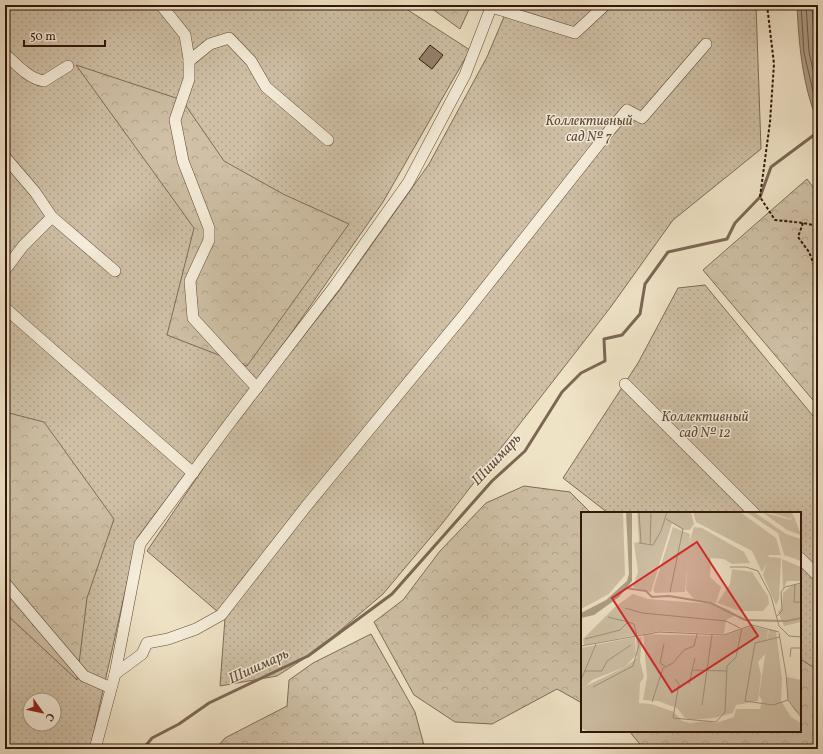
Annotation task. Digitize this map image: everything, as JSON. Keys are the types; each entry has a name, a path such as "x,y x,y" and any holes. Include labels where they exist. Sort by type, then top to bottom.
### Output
{"lane":[{"path":"161,5 184,35 189,61 189,79 175,120 183,161 209,228 209,240 190,281 193,318 257,388"},
{"path":"95,749 111,688 140,544 334,288 408,183 465,75 489,6 574,33 606,5"},
{"path":"189,61 210,44 229,38 252,61 266,87 328,140"},
{"path":"114,674 142,654 147,643 168,639 196,629 221,615 308,504 463,316 610,130 627,110 642,118 706,44"},
{"path":"5,54 22,70 44,81 68,66"},
{"path":"5,157 35,192 52,217 115,271"},
{"path":"5,270 23,246 52,217"},
{"path":"5,308 193,473"},
{"path":"624,384 753,512"},
{"path":"801,559 818,576"},
{"path":"5,583 84,676 111,688"}],"path":[{"path":"767,5 774,64 770,122 760,196 775,220 818,226"},
{"path":"803,223 798,237 809,252 818,275"}],"green space":[{"path":"5,5 400,5 470,50 383,202 292,332 137,538 90,749 5,749"},
{"path":"427,5 471,5 460,29"},
{"name":"Коллективный сад № 7","path":"509,5 756,5 761,149 673,220 610,308 441,525 383,594 316,651 277,676 220,686 225,618 147,551 230,429 339,291 429,164 487,57"},
{"path":"76,65 182,100 224,161 283,194 349,224 247,366 167,335 194,228"},
{"path":"807,179 818,194 818,406 703,270"},
{"name":"Коллективный сад № 12","path":"705,285 818,422 818,678 801,665 801,512 607,512 563,478 638,363 678,288"},
{"path":"5,412 44,422 114,519 87,598 77,680 5,613"},
{"path":"524,486 570,492 590,512 581,512 581,702 557,689 492,724 455,722 414,695 374,622 403,600 440,551 486,503"},
{"path":"371,634 415,712 425,749 215,749 225,738 287,706 289,680 313,663"},
{"path":"801,660 818,670 818,749 644,749 630,732 801,732"}],"water":[{"path":"797,5 818,5 818,122 808,94 802,64"}],"building":[{"path":"430,45 443,55 432,69 419,59"}],"waterway":[{"name":"Шишмарь","path":"143,749 152,738 179,724 209,703 308,656 392,594 492,481 525,451 562,392 581,373 605,361 604,339 622,335 640,314 645,284 668,252 727,239 735,223 760,197 771,167 818,132"}]}
